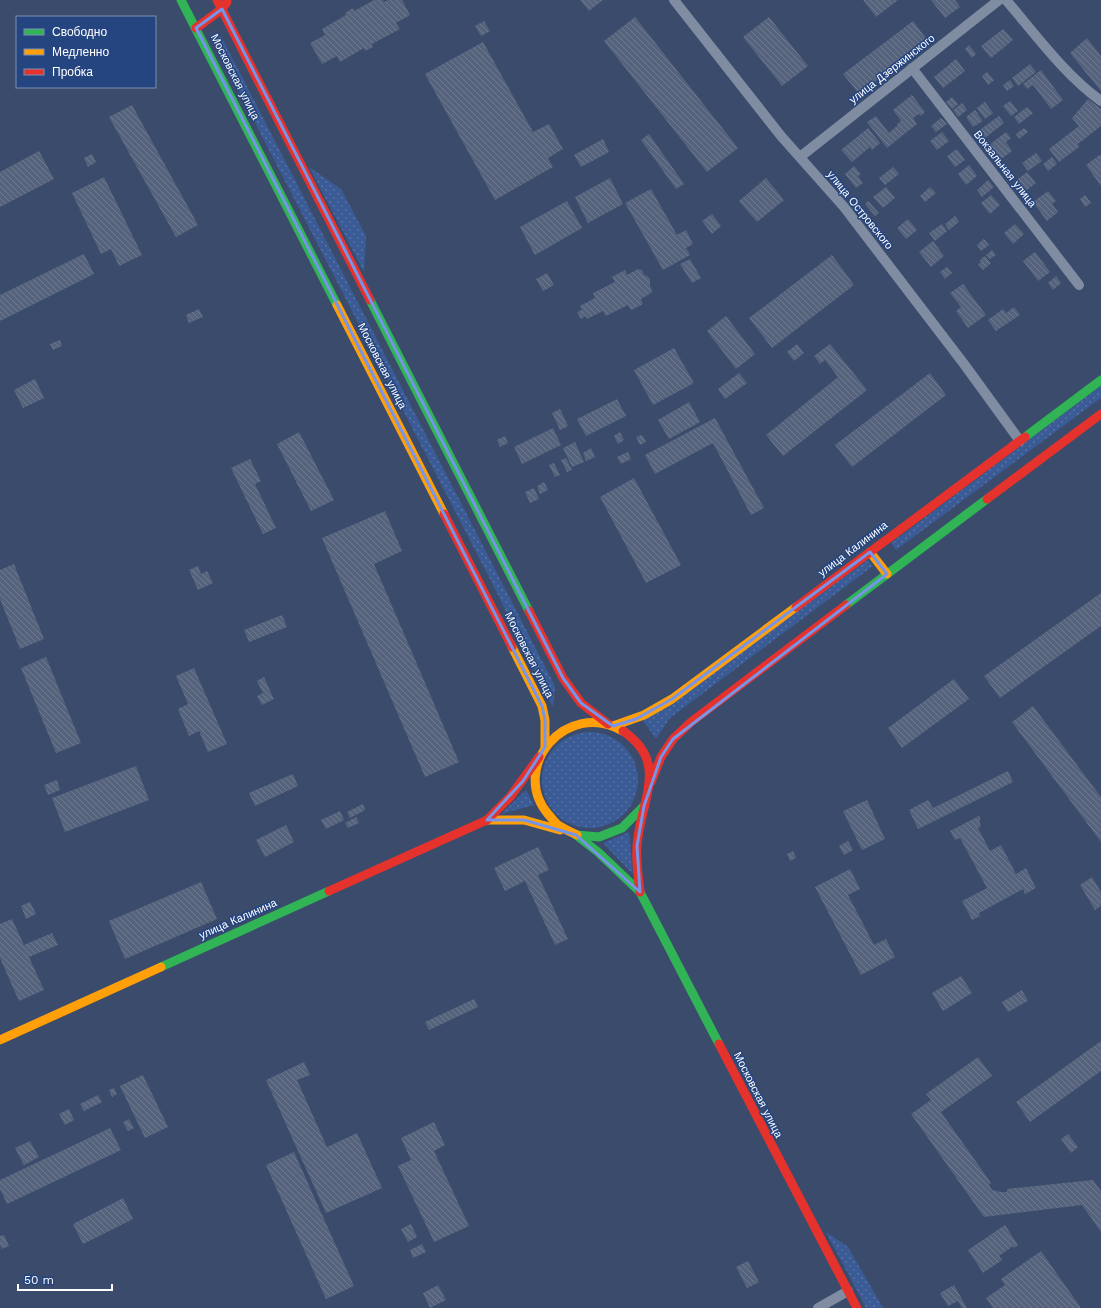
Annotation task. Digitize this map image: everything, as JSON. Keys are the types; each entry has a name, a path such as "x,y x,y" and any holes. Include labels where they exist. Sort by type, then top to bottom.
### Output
{"main road":[{"name":"Московская улица","path":"181,0 542,706 546,720 545,747"},
{"name":"Московская улица","path":"217,0 563,678 581,703 611,725"},
{"path":"196,28 222,9 228,0"},
{"name":"улица Калинина","path":"611,725 636,719 672,699 1101,380"},
{"path":"650,782 649,766 643,751 633,738 620,728 597,722 583,723 569,727 556,735 545,747 539,757 535,771 535,786 539,801 546,814 556,824 572,834 589,838 602,837 615,833 632,822 644,806 650,782 661,757 673,739 691,722 1101,414"},
{"path":"870,552 887,574"},
{"name":"улица Калинина","path":"0,1040 487,820 510,797 539,757"},
{"name":"Московская улица","path":"640,892 637,846 644,806"},
{"name":"улица Калинина","path":"487,820 524,820 572,834"},
{"name":"Московская улица","path":"572,834 598,852 640,892 857,1308"}],"street":[{"name":"улица Островского","path":"674,0 782,136 844,207 964,364 1020,441"},
{"name":"улица Дзержинского","path":"800,157 999,0"},
{"path":"1006,0 1055,58 1071,75 1101,102"},
{"name":"Вокзальная улица","path":"912,68 1079,285"},
{"path":"818,1308 848,1291"}],"highlighted area":[{"path":"222,9 563,678 581,703 613,726 636,719 672,699 870,552 887,574 673,739 661,757 644,806 637,846 640,892 576,835 524,820 487,820 523,781 545,747 545,720 542,706 196,28"}],"shaded area":[{"path":"216,35 222,38 555,686 553,707 493,585 214,43 214,36"},
{"path":"309,167 341,189 366,236 364,272"},
{"path":"1101,386 1101,398 896,550 891,543"},
{"path":"868,560 873,566 670,718 656,739 642,719"},
{"path":"590,732 608,736 617,740 624,746 630,753 634,762 638,780 634,798 630,807 624,814 617,820 608,824 590,828 572,824 563,820 556,814 550,807 546,798 542,780 546,762 550,753 556,746 563,740 572,736"},
{"path":"526,790 534,805 501,814"},
{"path":"629,832 633,874 603,843"},
{"path":"826,1232 848,1247 883,1308 866,1308"}],"building":[{"path":"374,0 383,0 384,2 388,0 402,0 410,15 396,23 400,29 372,44 373,47 365,51 364,48 340,62 337,56 322,64 310,43 325,35 322,29 346,15 345,13 353,8 354,11"},
{"path":"580,0 603,0 589,11"},
{"path":"863,0 898,0 876,17"},
{"path":"931,0 955,0 960,7 945,18"},
{"path":"635,17 738,148 707,172 604,41"},
{"path":"769,17 808,66 782,86 743,37"},
{"path":"484,21 490,31 481,36 475,26"},
{"path":"913,21 928,41 859,94 843,74"},
{"path":"1003,29 1013,40 991,58 981,46"},
{"path":"1087,38 1101,56 1101,91 1070,53"},
{"path":"483,42 533,132 549,124 563,149 548,158 553,167 495,200 425,74"},
{"path":"969,45 976,54 972,58 965,49"},
{"path":"956,59 965,71 943,88 934,77"},
{"path":"1030,64 1036,72 1018,86 1012,78"},
{"path":"1041,70 1063,100 1051,109 1033,85 1027,89 1023,84"},
{"path":"987,72 994,80 988,85 982,76"},
{"path":"1010,80 1014,86 1007,91 1003,85"},
{"path":"912,95 925,112 921,116 919,114 913,118 917,124 887,148 867,122 876,116 889,133 901,121 893,110"},
{"path":"952,97 958,104 952,109 946,102"},
{"path":"1088,99 1101,109 1101,126 1078,144 1079,147 1059,162 1049,149 1079,126 1072,118"},
{"path":"1010,101 1018,111 1011,116 1003,106"},
{"path":"985,102 993,113 985,119 977,108"},
{"path":"962,103 967,110 958,117 953,110"},
{"path":"132,105 198,225 176,237 109,117"},
{"path":"1027,107 1033,113 1019,124 1014,117"},
{"path":"975,110 983,121 973,127 966,117"},
{"path":"999,116 1004,123 980,142 974,134"},
{"path":"941,118 947,124 936,132 931,126"},
{"path":"868,128 880,143 872,150 870,147 852,162 841,150"},
{"path":"1024,128 1028,132 1019,139 1016,134"},
{"path":"942,132 949,141 937,150 930,141"},
{"path":"1006,132 1011,138 1006,142 1012,151 1000,160 989,145"},
{"path":"649,134 684,184 676,189 641,140"},
{"path":"603,139 609,152 581,167 574,155"},
{"path":"957,149 965,160 955,167 947,156"},
{"path":"39,151 54,179 0,207 0,172"},
{"path":"1036,153 1042,161 1028,171 1022,163"},
{"path":"92,154 96,162 88,167 84,158"},
{"path":"1101,154 1101,186 1086,165"},
{"path":"1052,157 1057,164 1048,171 1043,164"},
{"path":"969,165 977,176 966,185 958,174"},
{"path":"854,166 861,174 858,176 863,183 856,188 845,174"},
{"path":"893,167 899,174 885,185 879,178"},
{"path":"1027,172 1036,183 1023,193 1014,182"},
{"path":"104,177 142,255 119,266 111,249 101,254 72,193"},
{"path":"610,178 623,204 588,223 575,197"},
{"path":"766,178 784,200 757,222 739,201"},
{"path":"988,180 994,187 982,197 977,190"},
{"path":"886,187 895,198 883,208 873,197"},
{"path":"930,187 936,193 925,202 920,196"},
{"path":"651,189 677,235 686,230 693,244 686,248 690,255 663,270 625,203"},
{"path":"1048,191 1056,201 1052,204 1058,212 1047,221 1033,202"},
{"path":"991,195 1000,205 990,214 981,203"},
{"path":"1085,195 1091,203 1085,207 1080,199"},
{"path":"567,201 582,228 535,255 520,227"},
{"path":"868,201 879,213 875,216 865,204"},
{"path":"712,214 721,226 712,234 702,221"},
{"path":"955,216 959,222 949,230 945,224"},
{"path":"908,219 917,230 906,239 897,228"},
{"path":"942,224 947,231 935,241 929,233"},
{"path":"1015,224 1024,234 1013,244 1004,233"},
{"path":"984,239 989,245 981,251 977,245"},
{"path":"933,241 944,256 931,267 919,252"},
{"path":"992,250 996,255 990,259 986,255"},
{"path":"1035,252 1050,272 1038,281 1023,261"},
{"path":"84,254 94,274 0,321 0,295"},
{"path":"832,255 854,285 772,348 749,318"},
{"path":"985,256 991,263 983,270 978,264"},
{"path":"690,259 701,278 692,283 680,264"},
{"path":"947,267 952,273 945,279 940,272"},
{"path":"638,269 642,270 644,275 650,279 650,286 652,290 651,293 641,299 643,304 631,310 628,305 606,316 603,311 587,319 586,316 581,319 577,312 582,310 580,306 595,298 593,293 615,282 612,277 625,270 627,275"},
{"path":"547,273 554,285 543,291 536,279"},
{"path":"1056,276 1061,283 1053,290 1048,283"},
{"path":"963,284 986,315 968,328 956,311 961,307 950,293"},
{"path":"1014,307 1020,315 996,331 988,320 1003,309 1006,313"},
{"path":"199,309 203,317 189,323 186,315"},
{"path":"726,316 755,354 736,369 707,331"},
{"path":"60,340 62,346 53,350 50,344"},
{"path":"797,344 804,353 794,361 787,352"},
{"path":"830,344 867,390 783,456 766,435 838,377 825,360 820,364 814,356"},
{"path":"674,348 694,383 653,405 634,370"},
{"path":"739,373 747,383 725,399 718,389"},
{"path":"930,373 946,395 852,467 835,445"},
{"path":"35,379 44,398 23,408 14,390"},
{"path":"617,399 626,416 586,436 577,419"},
{"path":"689,402 700,422 669,439 658,420"},
{"path":"560,409 568,426 560,430 552,413"},
{"path":"715,418 764,508 751,515 713,443 655,474 645,455"},
{"path":"553,428 561,445 522,464 514,447"},
{"path":"299,432 334,500 311,511 277,444"},
{"path":"620,432 624,440 618,444 614,436"},
{"path":"642,435 646,442 640,445 636,437"},
{"path":"505,436 508,443 500,447 497,440"},
{"path":"575,442 584,462 572,467 563,448"},
{"path":"591,448 595,457 586,461 583,453"},
{"path":"628,452 631,459 621,464 617,457"},
{"path":"566,458 572,470 567,472 561,460"},
{"path":"250,459 261,481 255,484 276,528 263,534 231,468"},
{"path":"554,463 560,475 555,477 549,465"},
{"path":"634,478 681,565 646,583 600,497"},
{"path":"544,482 548,490 540,494 537,486"},
{"path":"534,488 539,499 530,503 525,492"},
{"path":"385,511 402,551 374,564 459,762 425,777 322,538"},
{"path":"14,564 44,639 20,649 0,599 0,570"},
{"path":"198,566 201,574 207,571 213,583 198,590 189,570"},
{"path":"1101,593 1101,626 1000,698 984,676"},
{"path":"282,615 287,627 249,642 244,630"},
{"path":"46,657 81,743 56,753 21,668"},
{"path":"194,668 227,744 208,752 199,731 189,736 178,709 188,704 176,676"},
{"path":"264,677 274,699 262,705 257,696 263,693 257,681"},
{"path":"954,679 969,699 902,748 888,728"},
{"path":"1033,706 1101,797 1101,842 1012,722"},
{"path":"136,766 149,800 65,832 52,798"},
{"path":"1008,771 1013,782 918,829 909,810 928,800 933,808"},
{"path":"293,774 298,786 255,806 249,793"},
{"path":"57,780 60,790 48,795 44,785"},
{"path":"867,800 885,839 862,850 843,811"},
{"path":"363,804 365,810 350,818 347,812"},
{"path":"340,811 344,820 326,829 321,820"},
{"path":"979,816 981,826 978,828 990,851 1001,845 1016,874 1026,868 1036,888 1025,894 1023,889 979,913 980,916 972,920 962,901 987,888 960,838 955,840 950,831"},
{"path":"356,817 359,823 348,828 345,823"},
{"path":"286,825 294,842 265,857 256,840"},
{"path":"848,841 853,850 844,855 839,846"},
{"path":"538,847 549,870 538,875 568,939 555,945 525,881 505,891 494,868"},
{"path":"793,851 796,858 790,861 787,854"},
{"path":"850,869 860,889 848,895 874,945 886,939 895,957 861,975 815,887"},
{"path":"1092,877 1101,892 1101,906 1095,910 1080,885"},
{"path":"201,882 217,919 125,959 109,921"},
{"path":"30,902 36,914 26,919 21,906"},
{"path":"12,919 24,945 52,933 58,945 29,957 44,990 19,1001 0,958 0,924"},
{"path":"961,976 972,993 943,1011 932,993"},
{"path":"1022,990 1028,1001 1008,1012 1002,1002"},
{"path":"474,999 478,1007 429,1030 425,1022"},
{"path":"1101,1041 1101,1071 1030,1122 1016,1102"},
{"path":"978,1057 992,1076 941,1112 991,1183 989,1185 992,1190 1007,1192 1007,1189 1093,1180 1101,1191 1101,1232 1082,1205 984,1217 911,1114 931,1100 926,1094"},
{"path":"304,1062 310,1075 297,1080 327,1147 357,1133 382,1188 326,1213 266,1080"},
{"path":"143,1075 168,1127 145,1138 120,1086"},
{"path":"114,1088 117,1094 112,1097 109,1090"},
{"path":"98,1095 102,1102 84,1111 80,1104"},
{"path":"69,1109 74,1120 65,1125 59,1114"},
{"path":"129,1119 134,1128 128,1131 123,1122"},
{"path":"434,1122 445,1145 434,1151 469,1226 434,1242 398,1166 411,1160 401,1138"},
{"path":"110,1128 121,1150 7,1204 0,1189 0,1180"},
{"path":"1068,1134 1078,1147 1071,1153 1061,1139"},
{"path":"30,1141 39,1157 24,1165 15,1148"},
{"path":"294,1152 354,1286 326,1299 266,1165"},
{"path":"123,1198 133,1219 83,1244 73,1224"},
{"path":"411,1224 417,1237 408,1242 401,1229"},
{"path":"1005,1225 1018,1245 1014,1248 1013,1246 999,1256 1002,1260 983,1273 968,1250"},
{"path":"4,1235 9,1246 2,1249 0,1245 0,1236"},
{"path":"422,1244 426,1252 413,1258 410,1250"},
{"path":"1041,1251 1081,1308 993,1308 986,1298 1005,1285 1001,1279"},
{"path":"748,1261 759,1282 747,1288 736,1267"},
{"path":"438,1285 446,1300 430,1308 423,1293"},
{"path":"954,1285 967,1308 962,1308 958,1301 948,1306 940,1293"}],"traffic: fast":[{"path":"181,0 337,305"},
{"path":"370,300 529,611"},
{"path":"1025,437 1101,380"},
{"path":"846,605 987,499"},
{"path":"577,835 599,837 622,828 644,806"},
{"path":"576,835 598,852 640,892 719,1044"},
{"path":"161,967 329,891"}],"traffic: slow":[{"path":"337,305 444,514"},
{"path":"870,552 887,574"},
{"path":"613,726 644,715 672,699 796,607"},
{"path":"512,647 542,706 545,720 545,747"},
{"path":"577,835 558,825 548,814 538,796 535,777 540,759 550,743 564,731 582,724 602,723 623,731"},
{"path":"487,820 524,820 560,830"},
{"path":"0,1040 161,967"}],"traffic: jam":[{"path":"217,0 370,300"},
{"path":"196,28 222,9 227,2"},
{"path":"987,499 1101,414"},
{"path":"796,607 1025,437"},
{"path":"444,514 512,647"},
{"path":"651,782 661,757 673,739 691,722 846,605"},
{"path":"529,611 563,678 581,703 608,724"},
{"path":"623,731 637,742 645,754 649,767 647,793 637,844 637,864 640,892"},
{"path":"329,891 487,820 510,797 539,757"},
{"path":"719,1044 857,1308"}]}
